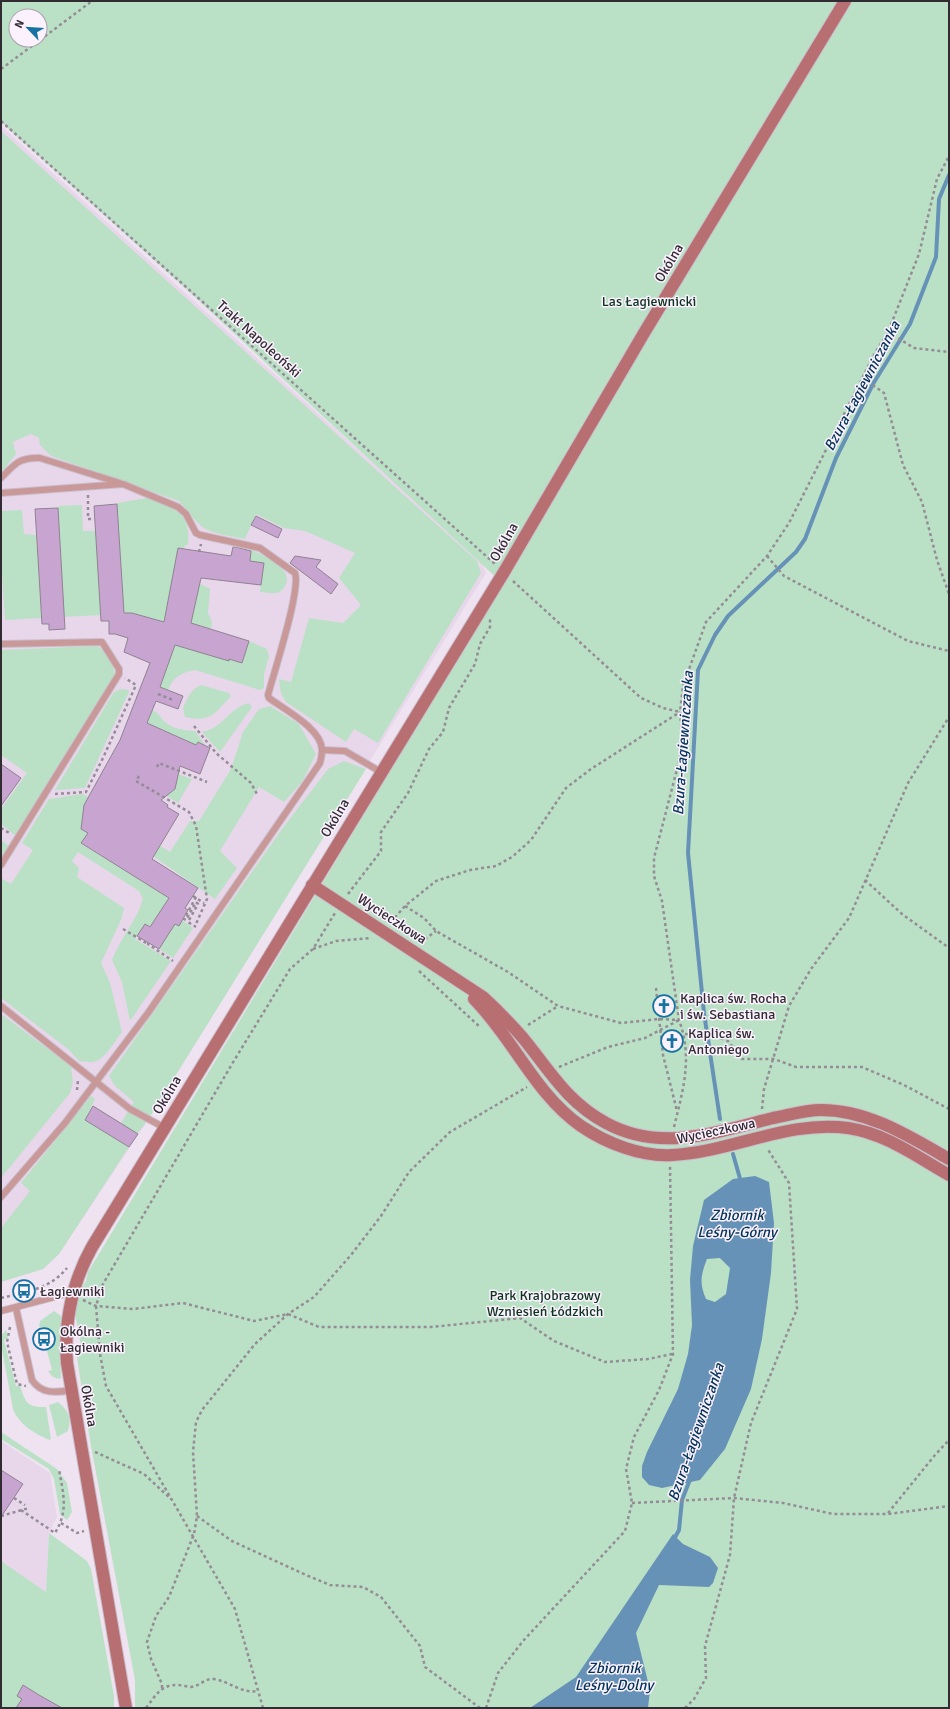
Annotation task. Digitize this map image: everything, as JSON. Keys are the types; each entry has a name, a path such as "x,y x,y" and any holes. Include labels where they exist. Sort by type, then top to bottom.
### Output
{"street":[{"name":"Okólna","path":"126,1708 71,1390 66,1342 73,1292 86,1257 504,572 636,347 845,1"},
{"name":"Wycieczkowa","path":"312,885 483,997 504,1015 568,1096 586,1111 607,1124 627,1132 649,1138 671,1140 706,1135 794,1113 821,1110 851,1114 878,1121 903,1132 949,1159"},
{"name":"Wycieczkowa","path":"455,979 499,1027 532,1084 563,1112 582,1126 627,1148 670,1155 706,1150 760,1136 806,1128 848,1128 870,1133 893,1143 949,1175"}],"lane":[{"path":"1,478 14,464 27,457 40,458 123,484 178,507 186,514 196,532 200,535 260,548 295,573 297,579 294,600 268,695 269,698 308,726 318,737 322,750 320,763 148,1013 65,1123 1,1197"},
{"path":"1,493 123,484"},
{"path":"1,644 102,642 118,665 119,674 1,865"},
{"path":"322,750 345,751 381,772"},
{"path":"1,1006 130,1109 165,1128"},
{"path":"1,1311 73,1292"},
{"path":"16,1308 32,1380 35,1386 48,1391 71,1390"}],"path":[{"path":"48,34 92,1"},
{"path":"1,69 29,48"},
{"name":"Trakt Napoleoński","path":"1,121 504,572 641,698 663,708 680,712"},
{"path":"671,1140 686,1076 685,1034 679,1020 662,901 654,876 654,858 683,746 680,712 683,686 706,622 767,556 789,522 888,332 919,254 937,179 949,156"},
{"path":"888,332 895,338 914,348 949,352"},
{"path":"863,378 884,393 903,465 922,502 937,560 949,594"},
{"path":"88,487 88,520 91,519"},
{"path":"767,556 784,576 908,641 949,651"},
{"path":"264,1708 235,1609 194,1534 106,1386 100,1354 96,1306 103,1284 232,1064 290,969 312,949 341,903 381,851 381,832 408,792 429,749 443,732 449,708 475,664 480,644 490,628 490,617"},
{"path":"45,795 86,792 104,758 136,685 119,674"},
{"path":"158,694 173,700"},
{"path":"387,926 405,906 436,880 470,870 496,866 512,857 531,840 566,788 591,769 680,712"},
{"path":"760,1122 764,1089 789,1006 811,969 849,918 908,783 949,717"},
{"path":"194,726 216,753 251,783 258,796"},
{"path":"157,767 159,763 168,765 207,782"},
{"path":"139,776 136,781 189,812 196,826 207,899 204,903 196,927 192,932"},
{"path":"865,880 902,914 949,948"},
{"path":"196,927 188,922 198,904 196,902 186,920 184,919 194,897 204,903"},
{"path":"405,906 424,918 436,931 508,972 558,1006 621,1023 659,1019 679,1020"},
{"path":"123,929 174,961"},
{"path":"312,949 336,941 373,938"},
{"path":"169,967 177,955"},
{"path":"416,968 481,1028"},
{"path":"656,988 663,1054 677,1113"},
{"path":"525,1027 558,1006"},
{"path":"551,1074 556,1069 601,1050 645,1038 679,1020"},
{"path":"685,1034 717,1037 728,1041 742,1059 774,1059 796,1067 862,1067 904,1085 949,1109"},
{"path":"522,1080 532,1084"},
{"path":"162,1688 162,1684 151,1659 147,1642 156,1616 170,1597 194,1534 197,1516 193,1452 196,1422 202,1410 255,1344 288,1314 314,1297 351,1255 381,1216 409,1172 450,1132 491,1106 532,1084"},
{"path":"686,1708 706,1678 706,1646 730,1555 734,1498 751,1423 797,1309 789,1183 760,1136"},
{"path":"486,1708 498,1673 522,1640 625,1531 632,1503 626,1469 634,1437 659,1390 672,1354 670,1155"},
{"path":"96,1306 133,1309 183,1303 254,1321 288,1314 319,1327 431,1327 520,1318 554,1341 606,1362 648,1359 672,1354"},
{"path":"888,1514 934,1455 949,1440"},
{"path":"90,1450 144,1474 173,1501"},
{"path":"21,1510 55,1533 61,1523 64,1503 59,1469"},
{"path":"14,1498 25,1506"},
{"path":"632,1503 734,1498 783,1503 833,1514 888,1514 949,1506"},
{"path":"1,1516 29,1508"},
{"path":"197,1516 232,1541 306,1575 330,1585 363,1587 382,1597 420,1646 425,1667 480,1708"},
{"path":"61,1523 77,1533 87,1530"},
{"path":"146,1708 162,1688 180,1685 191,1687 214,1679 249,1692 258,1691"}],"shaded area":[{"path":"1,126 481,561 486,573 148,1120 59,1254 43,1269 1,1282"},
{"path":"1,1441 50,1473 57,1517 49,1533 46,1592 1,1561"}],"green space":[{"name":"Las Łagiewnicki","path":"1,1 949,1 949,1708 135,1708 135,1680 91,1446 77,1358 80,1338 72,1302 86,1281 88,1272 503,584 195,297 1,122"},
{"path":"1,131 477,561 481,573 378,743 354,729 346,742 286,702 281,694 279,679 291,682 309,618 343,623 361,605 339,578 355,553 305,531 284,528 256,514 245,539 208,530 203,528 197,522 179,501 51,456 40,445 39,438 31,434 13,442 16,454 1,473"},
{"path":"147,498 166,505 179,513 184,518 187,525 188,545 185,545 164,622 132,613 124,613 117,503"},
{"path":"82,505 83,531 96,531 101,615 64,617 58,506"},
{"path":"22,510 24,534 36,535 42,618 5,620 1,556 1,511"},
{"path":"251,550 270,559 282,568 286,574 287,580 285,586 278,593 260,592 264,563 250,561"},
{"path":"199,583 210,589 208,613 212,622 211,629 191,623"},
{"path":"249,641 267,649 269,657 264,674 264,688 260,690 195,670 186,672 175,678 168,690 160,687 175,645 242,663"},
{"path":"97,646 109,658 115,674 16,836 1,824 1,809 27,773 1,755 1,650"},
{"path":"201,685 229,693 231,696 212,715 201,719 185,717 183,708 188,697 194,689"},
{"path":"121,689 129,690 129,692 85,788 55,790 114,692"},
{"path":"249,703 252,707 220,752 202,732 216,726 236,709"},
{"path":"270,706 299,724 316,754 302,782 284,802 259,787 220,851 237,868 215,899 147,852 153,841 170,852 190,821 199,821 231,769 243,732 259,709"},
{"path":"152,710 158,713 167,724 171,726 182,730 195,731 205,745 198,742 196,745 147,723"},
{"path":"344,761 366,769 148,1120 137,1134 121,1123 134,1102 115,1086 109,1076 282,829 328,769"},
{"path":"178,774 192,779 178,803 162,793 171,792 175,789"},
{"path":"82,794 88,797 84,805 81,829 88,833 81,844 169,898 150,927 145,924 135,939 171,961 130,1021 122,982 112,960 137,914 143,899 139,891 78,852 72,861 79,868 77,877 124,908 121,920 101,963 110,983 122,1032 101,1058 97,1061 91,1062 80,1062 68,1049 1,998 1,878 11,884 33,850 22,843 49,799"},
{"path":"1,840 9,846 1,859"},
{"path":"182,920 193,928 173,958 159,949 175,924 179,926"},
{"path":"1,1014 71,1066 73,1082 70,1093 1,1178"},
{"path":"91,1096 95,1099 85,1120 129,1147 59,1254 43,1269 1,1282 1,1228 30,1191 21,1183"},
{"path":"54,1311 62,1317 60,1356 61,1378 59,1379 53,1377 48,1371 52,1370 46,1347 50,1346 48,1337 44,1338 43,1327 39,1327 40,1321"},
{"path":"6,1330 8,1338 4,1340 16,1386 20,1385 25,1399 30,1405 46,1407 51,1439 49,1440 23,1424 13,1409 1,1344 1,1336"},
{"path":"58,1402 67,1411 70,1422 68,1431 57,1437 49,1405"},
{"path":"1,1432 57,1469 67,1483 72,1512 67,1520 60,1514 54,1479 49,1469 1,1439"},
{"path":"49,1533 87,1561 91,1569 114,1696 114,1708 1,1708 1,1561 46,1592"}],"water":[{"name":"Zbiornik Leśny-Górny","path":"755,1176 769,1182 774,1223 771,1273 762,1339 751,1389 725,1449 700,1480 662,1488 649,1485 642,1477 642,1466 647,1452 678,1389 688,1354 692,1325 690,1280 693,1246 704,1200 733,1179","holes":["720,1258 730,1268 726,1294 715,1302 706,1299 702,1289 702,1279 703,1269 707,1259"]},
{"name":"Zbiornik Leśny-Dolny","path":"673,1534 683,1544 710,1557 718,1568 713,1583 709,1587 659,1585 636,1633 650,1690 648,1708 530,1708 576,1677"}],"building":[{"path":"117,504 124,613 132,613 164,622 178,548 231,556 233,547 236,547 251,551 250,561 264,563 261,585 201,578 191,623 249,641 242,663 229,659 229,661 175,645 160,687 183,696 178,709 156,701 147,723 196,745 198,742 210,748 200,774 180,766 175,789 161,800 168,805 167,807 179,814 152,859 198,888 185,908 188,910 179,926 175,924 159,949 137,936 145,924 150,927 169,898 81,843 88,833 81,829 84,805 120,740 150,663 124,652 128,638 115,634 109,634 109,621 101,621 94,506"},
{"path":"58,508 65,629 49,630 49,624 42,624 35,509"},
{"path":"256,516 282,529 278,538 251,525"},
{"path":"295,556 321,560 316,567 338,584 331,594 290,563"},
{"path":"1,764 21,778 1,806"},
{"name":"Kaplica św. Antoniego","path":"677,1033 680,1045 678,1050 673,1052 668,1049 664,1038"},
{"path":"93,1106 138,1134 129,1147 85,1120"},
{"path":"1,1470 23,1484 1,1517"},
{"path":"23,1685 62,1708 16,1708 22,1699 17,1696"}],"waterway":[{"name":"Bzura-Łagiewniczanka","path":"720,1119 704,1013 688,853 698,670 715,635 728,616 796,552 805,539 836,458 873,384 910,324 936,257 939,199 949,175"},
{"name":"Bzura-Łagiewniczanka","path":"733,1154 741,1182"},
{"name":"Bzura-Łagiewniczanka","path":"673,1541 679,1530 682,1500 691,1477"}],"place":[{"name":"Kaplica św. Rocha i św. Sebastiana","path":"664,1006"},
{"name":"Kaplica św. Antoniego","path":"672,1041"},
{"name":"Łagiewniki","path":"24,1291"},
{"name":"Okólna - Łagiewniki","path":"44,1339"}],"park label":[{"name":"Park Krajobrazowy Wzniesień Łódzkich","path":"545,1304"}]}
